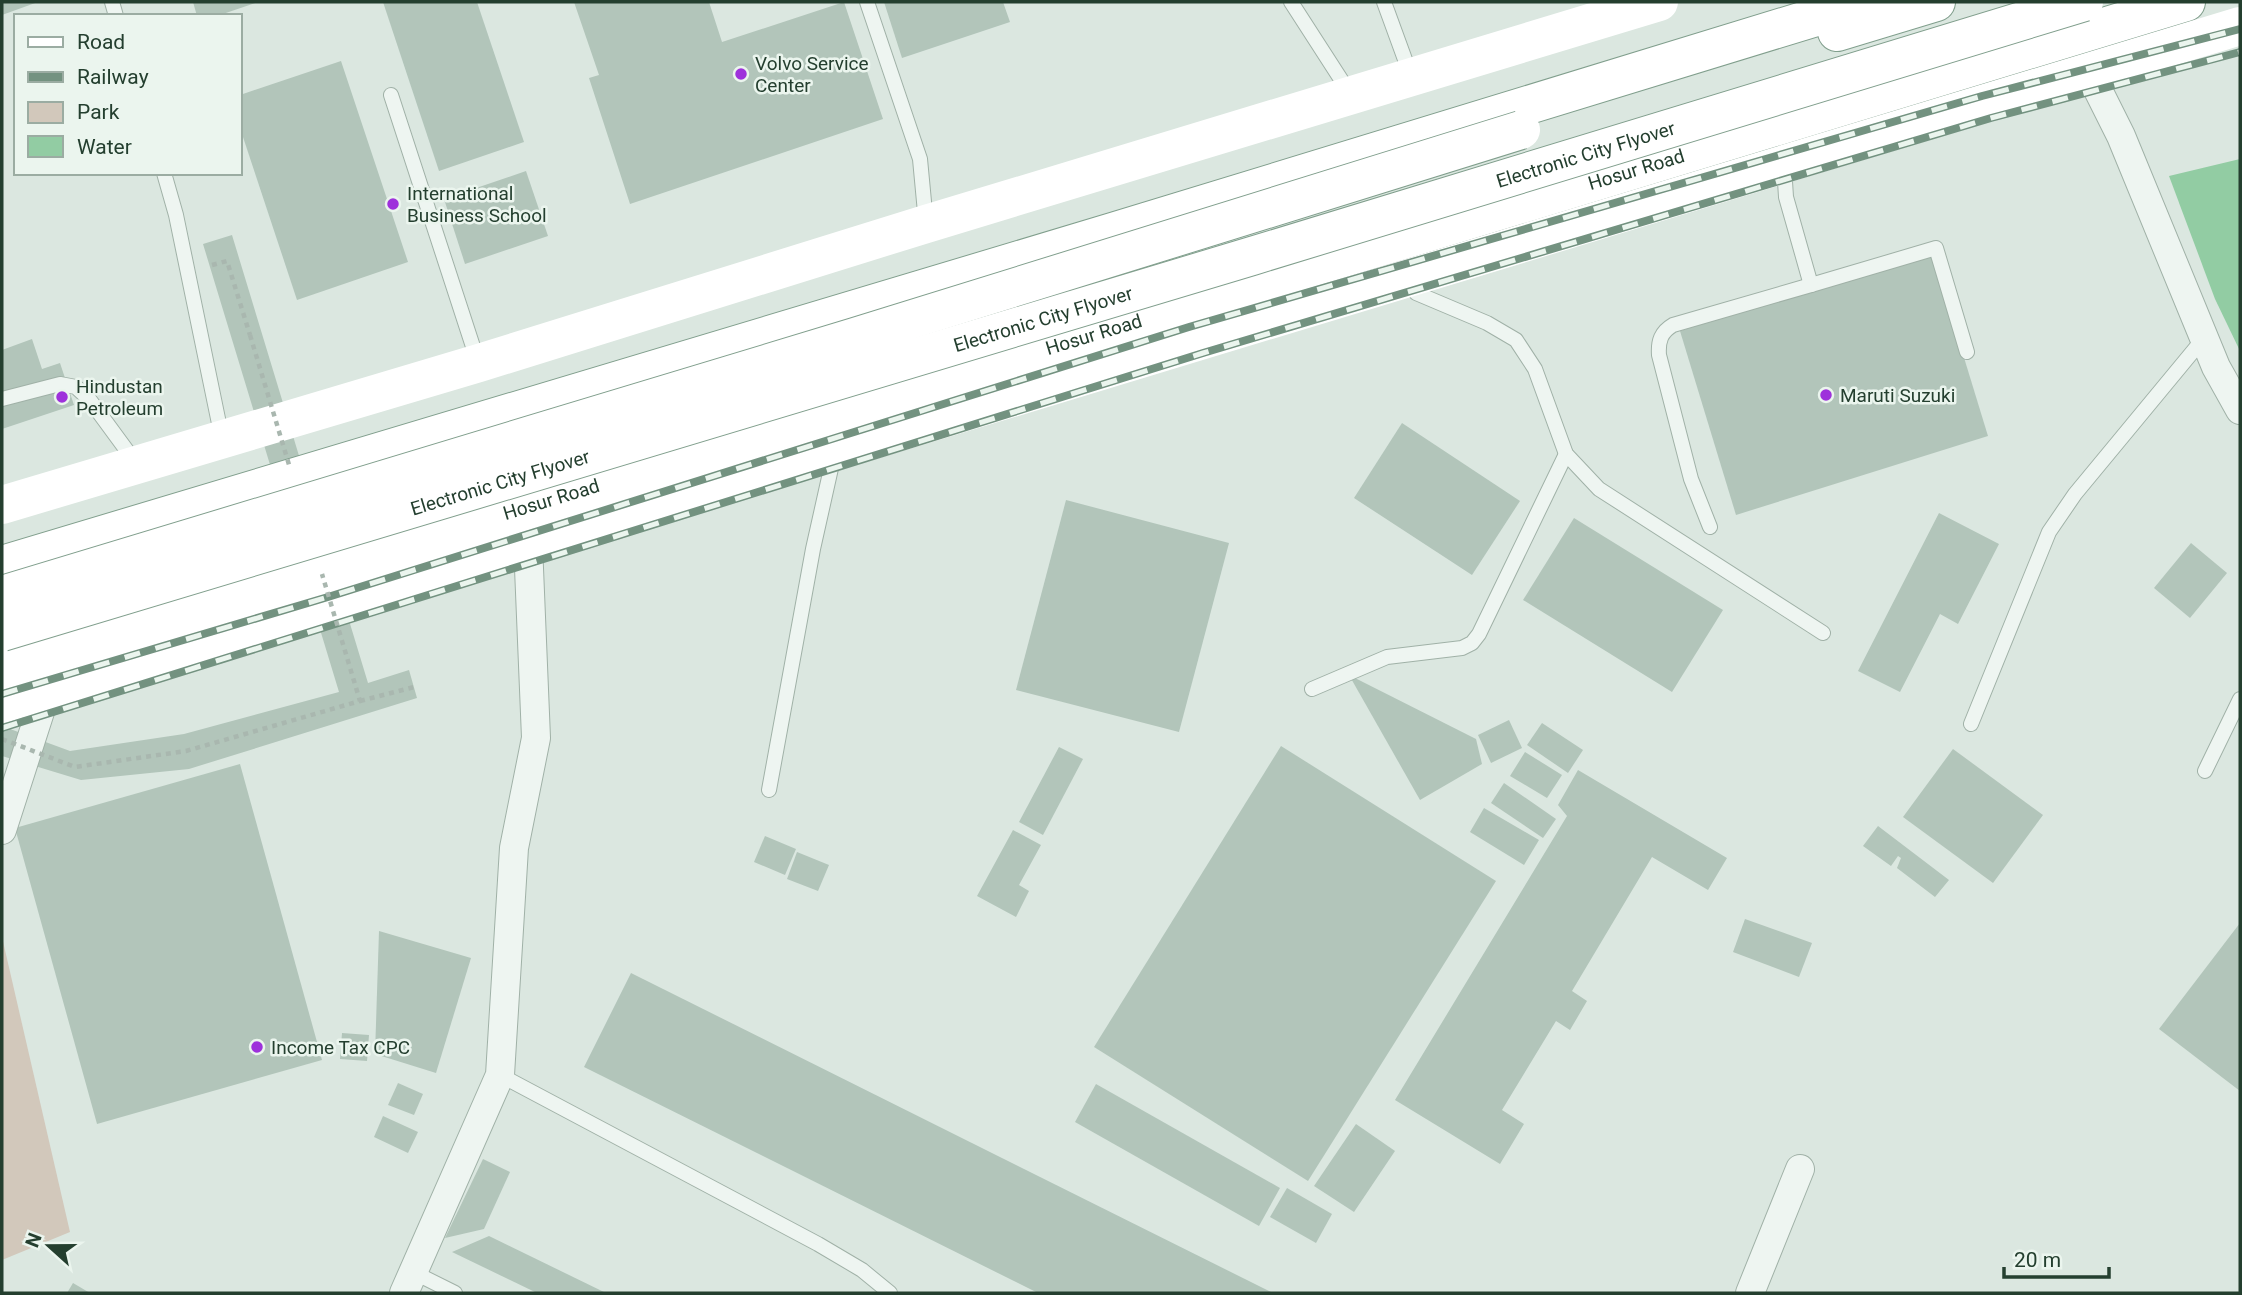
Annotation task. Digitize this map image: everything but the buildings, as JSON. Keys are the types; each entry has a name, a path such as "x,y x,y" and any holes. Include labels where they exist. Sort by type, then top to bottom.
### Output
{"main road":[{"path":"2,505 479,363 926,224 1659,2"},
{"path":"2,565 1076,243 1865,2"},
{"name":"Electronic City Flyover","path":"2,595 855,337 1937,2"},
{"name":"Electronic City Flyover","path":"2,632 1252,256 2084,2"},
{"name":"Hosur Road","path":"2,666 2186,2"},
{"path":"2,704 2240,26"}],"street":[{"path":"2089,72 2121,136 2216,368 2240,410"},
{"path":"408,1283 500,1075 514,848 536,738 528,544"},
{"path":"2,830 47,690"},
{"path":"1750,1293 1800,1169"}],"lane":[{"path":"867,2 920,159 926,224"},
{"path":"1291,2 1351,95"},
{"path":"1385,7 1411,77"},
{"path":"391,95 479,363"},
{"path":"1784,165 1786,197 1811,285"},
{"path":"165,175 176,215 222,438"},
{"path":"1710,527 1690,479 1659,355 1658,343 1665,329 1936,248 1967,352"},
{"path":"1408,278 1416,293 1488,323 1516,341 1535,369 1566,454 1599,489 1823,633"},
{"path":"1971,724 2049,532 2075,494 2204,338"},
{"path":"2,399 60,384 76,387 89,399 136,464"},
{"path":"769,790 813,549 835,451"},
{"path":"1312,689 1387,657 1462,648 1472,643 1479,634 1566,454"},
{"path":"2205,771 2240,699"},
{"path":"500,1075 818,1244 862,1270 890,1293"},
{"path":"408,1283 455,1293"}],"path":[{"path":"227,261 250,335"},
{"path":"2,739 75,767 186,751 414,687"}],"green space":[{"path":"2,937 70,1232 2,1260"}],"water":[{"path":"2240,159 2240,351 2215,299 2169,176"}],"railway":[{"path":"2,694 328,597 1189,327 1982,96 2240,29"},
{"path":"2,728 1203,353 1991,118 2240,52"}],"place":[{"name":"Volvo Service Center","path":"741,74"},
{"name":"International Business School","path":"393,204"},
{"name":"Maruti Suzuki","path":"1826,395"},
{"name":"Hindustan Petroleum","path":"62,397"},
{"name":"Income Tax CPC","path":"257,1047"}]}
